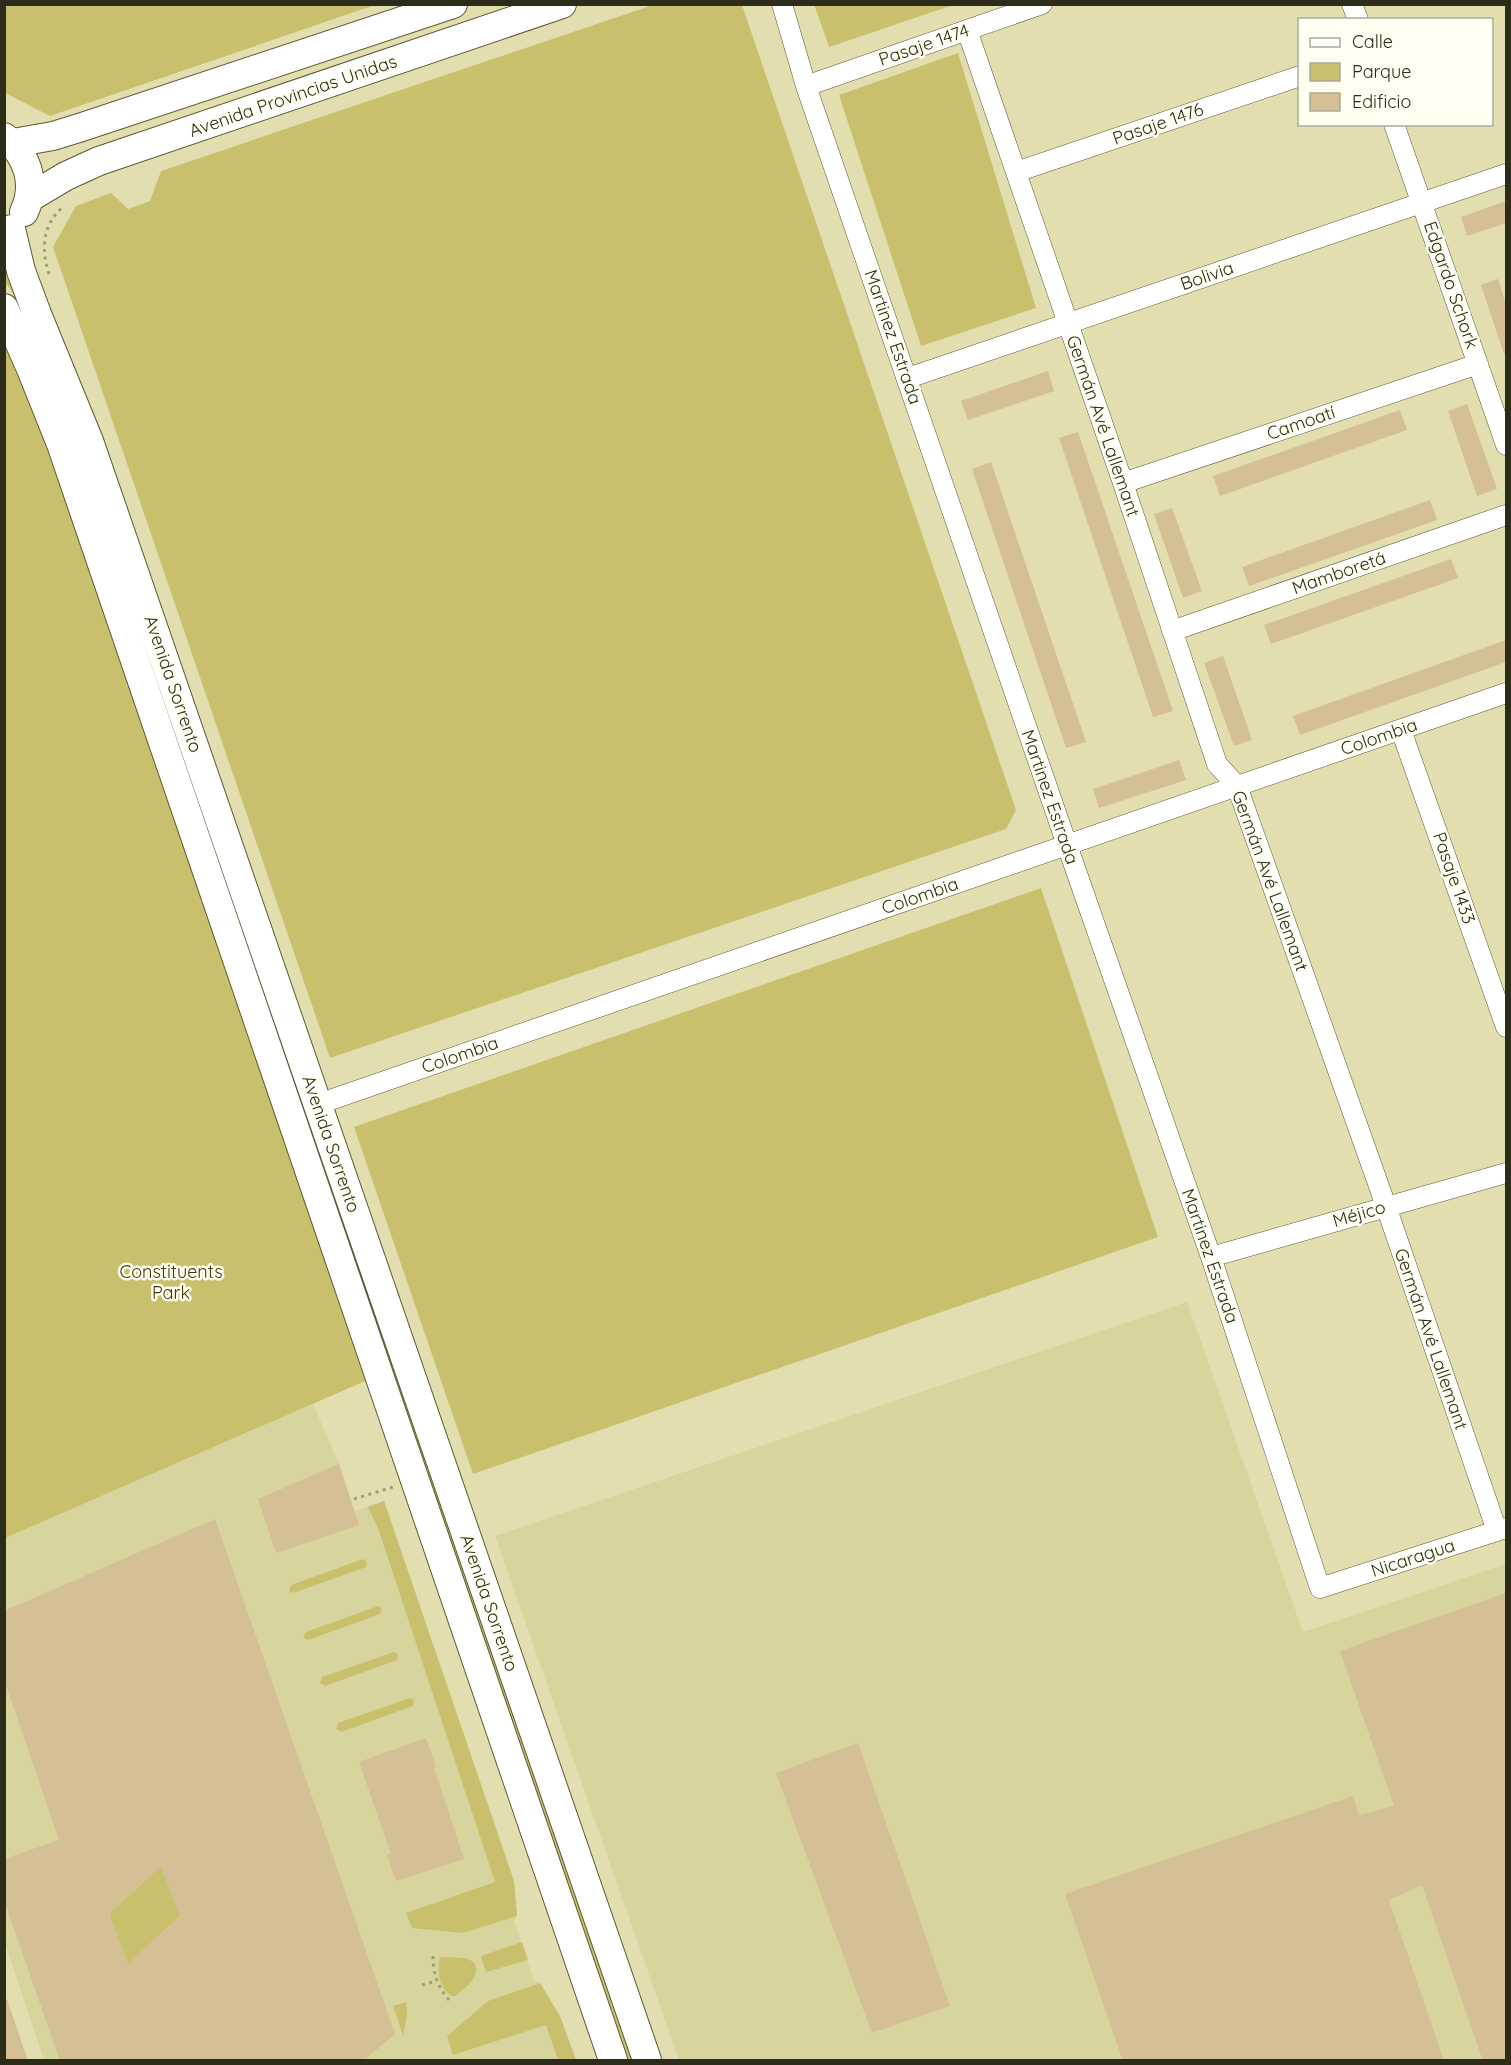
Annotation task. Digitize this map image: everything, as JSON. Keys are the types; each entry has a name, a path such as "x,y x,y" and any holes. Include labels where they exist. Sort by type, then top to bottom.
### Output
{"main road":[{"name":"Avenida Provincias Unidas","path":"9,140 53,136 453,4"},
{"name":"Avenida Provincias Unidas","path":"29,198 66,176 99,161 562,4"},
{"path":"8,231 19,220 29,198 30,183 28,168 22,155 9,140"},
{"name":"Avenida Sorrento","path":"8,231 21,271 89,441 646,2061"},
{"name":"Avenida Sorrento","path":"4,308 32,369 61,444 612,2061"}],"street":[{"name":"Martinez Estrada","path":"782,4 806,86 1211,1257 1320,1588"},
{"name":"Pasaje 1474","path":"806,86 1042,4"},
{"name":"Germán Avé Lallemant","path":"967,30 1217,764 1237,786 1502,1529"},
{"name":"Pasaje 1476","path":"1016,172 1298,76"},
{"name":"Edgardo Schork","path":"1395,126 1506,445"},
{"name":"Bolivia","path":"908,378 1506,174"},
{"name":"Camoatí","path":"1123,483 1478,364"},
{"name":"Mamboretá","path":"1172,631 1506,516"},
{"name":"Colombia","path":"333,1099 1506,693"},
{"name":"Pasaje 1433","path":"1401,729 1506,1027"},
{"name":"Méjico","path":"1211,1257 1506,1173"},
{"name":"Nicaragua","path":"1320,1588 1502,1529"}],"path":[{"path":"354,1499 393,1487"},
{"path":"433,1956 433,1970 437,1981 441,1991 450,2001"},
{"path":"422,1985 437,1981"}],"shaded area":[{"path":"1187,1302 1303,1632 1506,1564 1506,2060 679,2060 495,1536"},
{"path":"313,1404 339,1464 354,1511 384,1501 514,1881 517,1916 514,1920 534,1981 540,1983 560,2016 576,2060 44,2060 5,1943 4,1538"}],"green space":[{"path":"814,4 953,4 953,5 829,47"},
{"path":"4,5 375,5 50,116 5,93"},
{"path":"653,5 742,5 1016,810 1006,829 330,1058 53,247 76,206 111,193 128,209 150,201 161,171"},
{"path":"958,53 1036,308 921,346 839,95"},
{"path":"4,257 39,337 634,2060 626,2060 24,318 5,282"},
{"name":"Constituents Park","path":"4,308 379,1375 5,1538 4,1538"},
{"path":"1041,888 1158,1237 473,1474 354,1127"},
{"path":"384,1501 514,1881 517,1916 463,1933 412,1928 406,1913 495,1882 378,1528 368,1507"},
{"path":"363,1559 367,1562 366,1567 293,1593 289,1591 291,1585"},
{"path":"378,1606 382,1608 380,1614 308,1640 303,1637 306,1632"},
{"path":"394,1652 398,1654 397,1660 325,1686 320,1683 322,1677"},
{"path":"410,1698 414,1700 413,1706 341,1732 336,1729 338,1723"},
{"path":"161,1866 180,1916 128,1964 109,1914"},
{"path":"522,1942 528,1960 486,1972 481,1957"},
{"path":"440,1957 465,1958 474,1962 476,1972 474,1977 456,1996 451,1996 443,1988 439,1973"},
{"path":"540,1983 560,2016 576,2060 558,2060 546,2025 453,2055 447,2036 488,2001"},
{"path":"406,2002 407,2015 403,2035 393,2006"}],"building":[{"path":"1506,201 1506,223 1467,236 1461,217"},
{"path":"1498,279 1506,304 1506,353 1504,354 1481,285"},
{"path":"1048,371 1054,391 968,420 961,401"},
{"path":"1467,404 1497,489 1477,496 1448,411"},
{"path":"1400,410 1407,430 1220,496 1213,476"},
{"path":"1078,432 1173,711 1153,717 1059,438"},
{"path":"991,462 1086,742 1066,748 972,469"},
{"path":"1430,500 1437,520 1249,586 1242,567"},
{"path":"1172,508 1202,591 1183,598 1154,514"},
{"path":"1451,559 1458,578 1271,644 1264,625"},
{"path":"1506,640 1506,662 1300,735 1293,716"},
{"path":"1223,656 1252,740 1234,746 1204,663"},
{"path":"1179,760 1186,780 1099,808 1093,789"},
{"path":"339,1464 359,1525 276,1553 258,1499"},
{"path":"215,1519 395,2034 363,2061 60,2061 4,1900 4,1859 59,1840 4,1679 4,1611","holes":["161,1866 180,1916 128,1964 109,1914"]},
{"path":"1506,1593 1506,2061 1483,2061 1422,1885 1389,1900 1444,2061 1123,2061 1065,1894 1353,1796 1359,1815 1394,1806 1340,1651"},
{"path":"426,1738 464,1859 396,1881 387,1855 391,1854 359,1762"},
{"path":"858,1743 950,2006 872,2033 776,1773"},
{"path":"7,1999 28,2061 4,2061 4,2000"}]}
